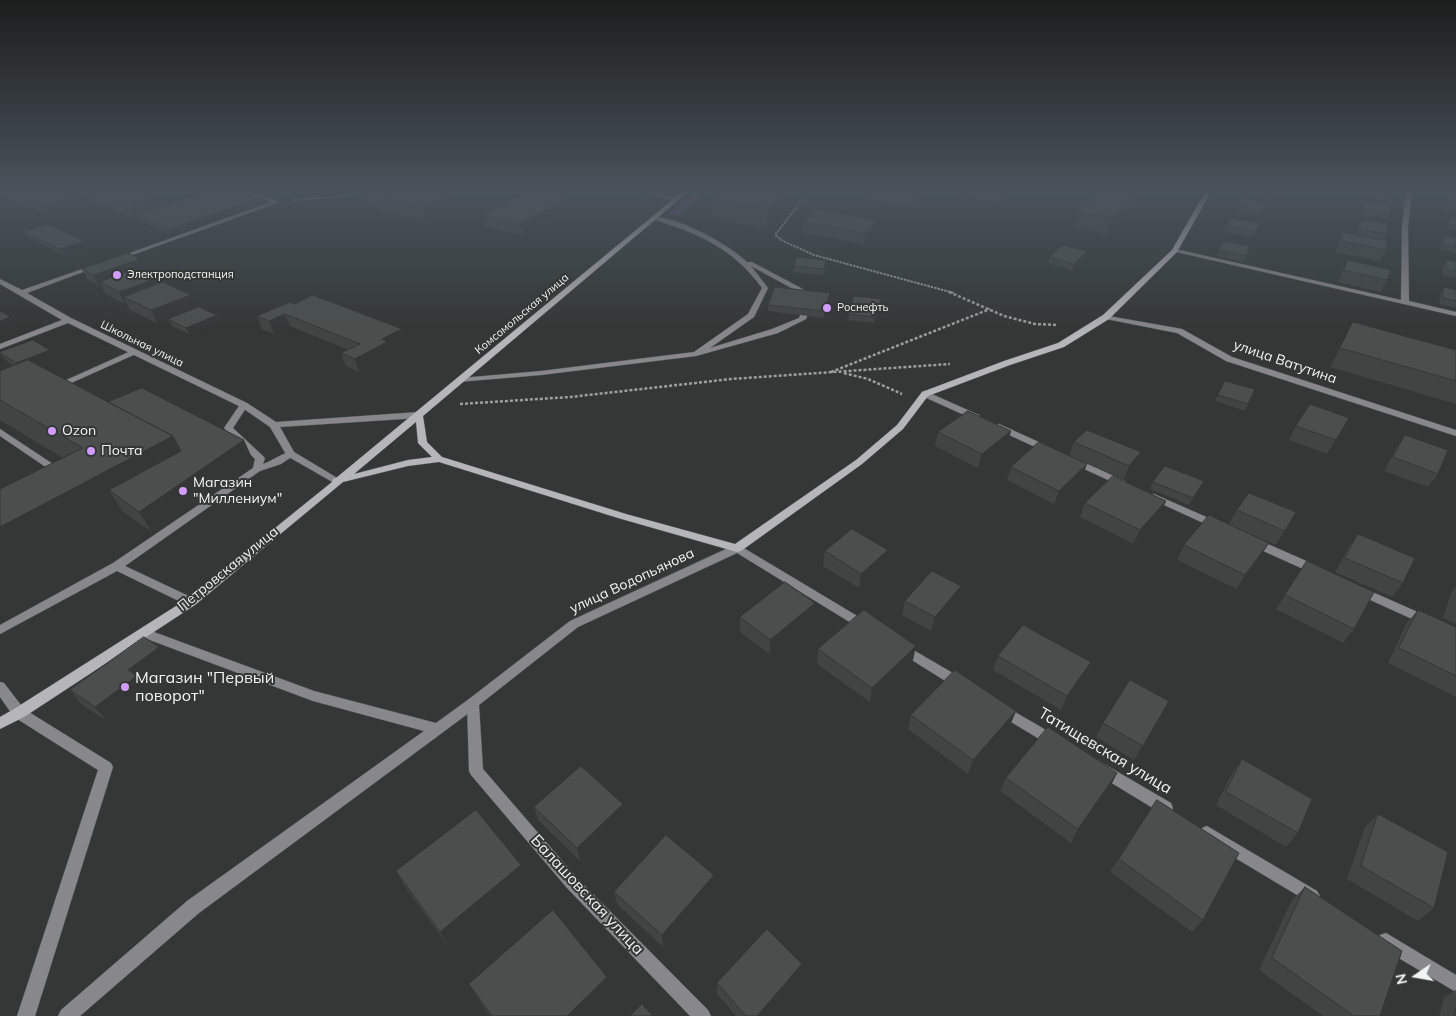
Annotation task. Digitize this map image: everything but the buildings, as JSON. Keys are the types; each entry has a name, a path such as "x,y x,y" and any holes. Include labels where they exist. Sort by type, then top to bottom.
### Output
{"street":[{"path":"112,260 171,239"},
{"name":"Комсомольская улица","path":"419,415 629,239"},
{"path":"461,380 541,373 696,354 775,331 802,319 812,296 740,257 713,239"},
{"path":"736,548 859,462 900,427 925,394 1007,362 1061,346 1106,317 1175,251 1181,239"},
{"path":"1405,239 1405,302"},
{"path":"1175,251 1456,314"},
{"path":"696,354 752,315 765,288 755,272 740,257"},
{"path":"21,293 103,264"},
{"name":"Школьная улица","path":"0,281 68,320 244,405 274,425"},
{"name":"улица Ватутина","path":"1106,317 1179,331 1229,359 1456,433"},
{"path":"0,347 68,320"},
{"path":"45,392 134,353"},
{"path":"925,394 1224,529"},
{"path":"244,405 228,428 260,458 257,469"},
{"path":"439,459 423,443 419,415 374,420 274,425 290,454 336,481 408,463 439,459 622,516 736,548 974,692"},
{"name":"Петровская улица","path":"0,723 191,602 336,481 419,415"},
{"path":"0,432 67,478 59,482"},
{"path":"0,630 117,566 257,469 278,462 290,454"},
{"path":"1242,537 1322,573"},
{"name":"улица Водопьянова","path":"473,703 574,624 736,548"},
{"path":"117,566 191,602"},
{"path":"1349,585 1438,626"},
{"path":"144,633 313,696 437,730"},
{"path":"0,687 19,712 106,767 26,1016"},
{"name":"Татищевская улица","path":"990,702 1177,814"},
{"path":"67,1016 193,908 473,703"},
{"name":"Балашовская улица","path":"473,703 476,771 572,883 702,1016"},
{"path":"1194,825 1321,902"},
{"path":"1371,932 1456,984"}],"path":[{"path":"781,239 814,255 958,294 1004,316 1035,324 1096,323"},
{"path":"828,373 990,309"},
{"path":"430,406 570,397 731,379 960,364"},
{"path":"841,372 868,380 902,394"}],"place":[{"name":"Электроподстанция","path":"117,275"},
{"name":"Роснефть","path":"827,308"},
{"name":"Ozon","path":"52,431"},
{"name":"Почта","path":"91,451"},
{"name":"Магазин \"Миллениум\"","path":"183,491"},
{"name":"Магазин \"Первый поворот\"","path":"125,687"}]}
